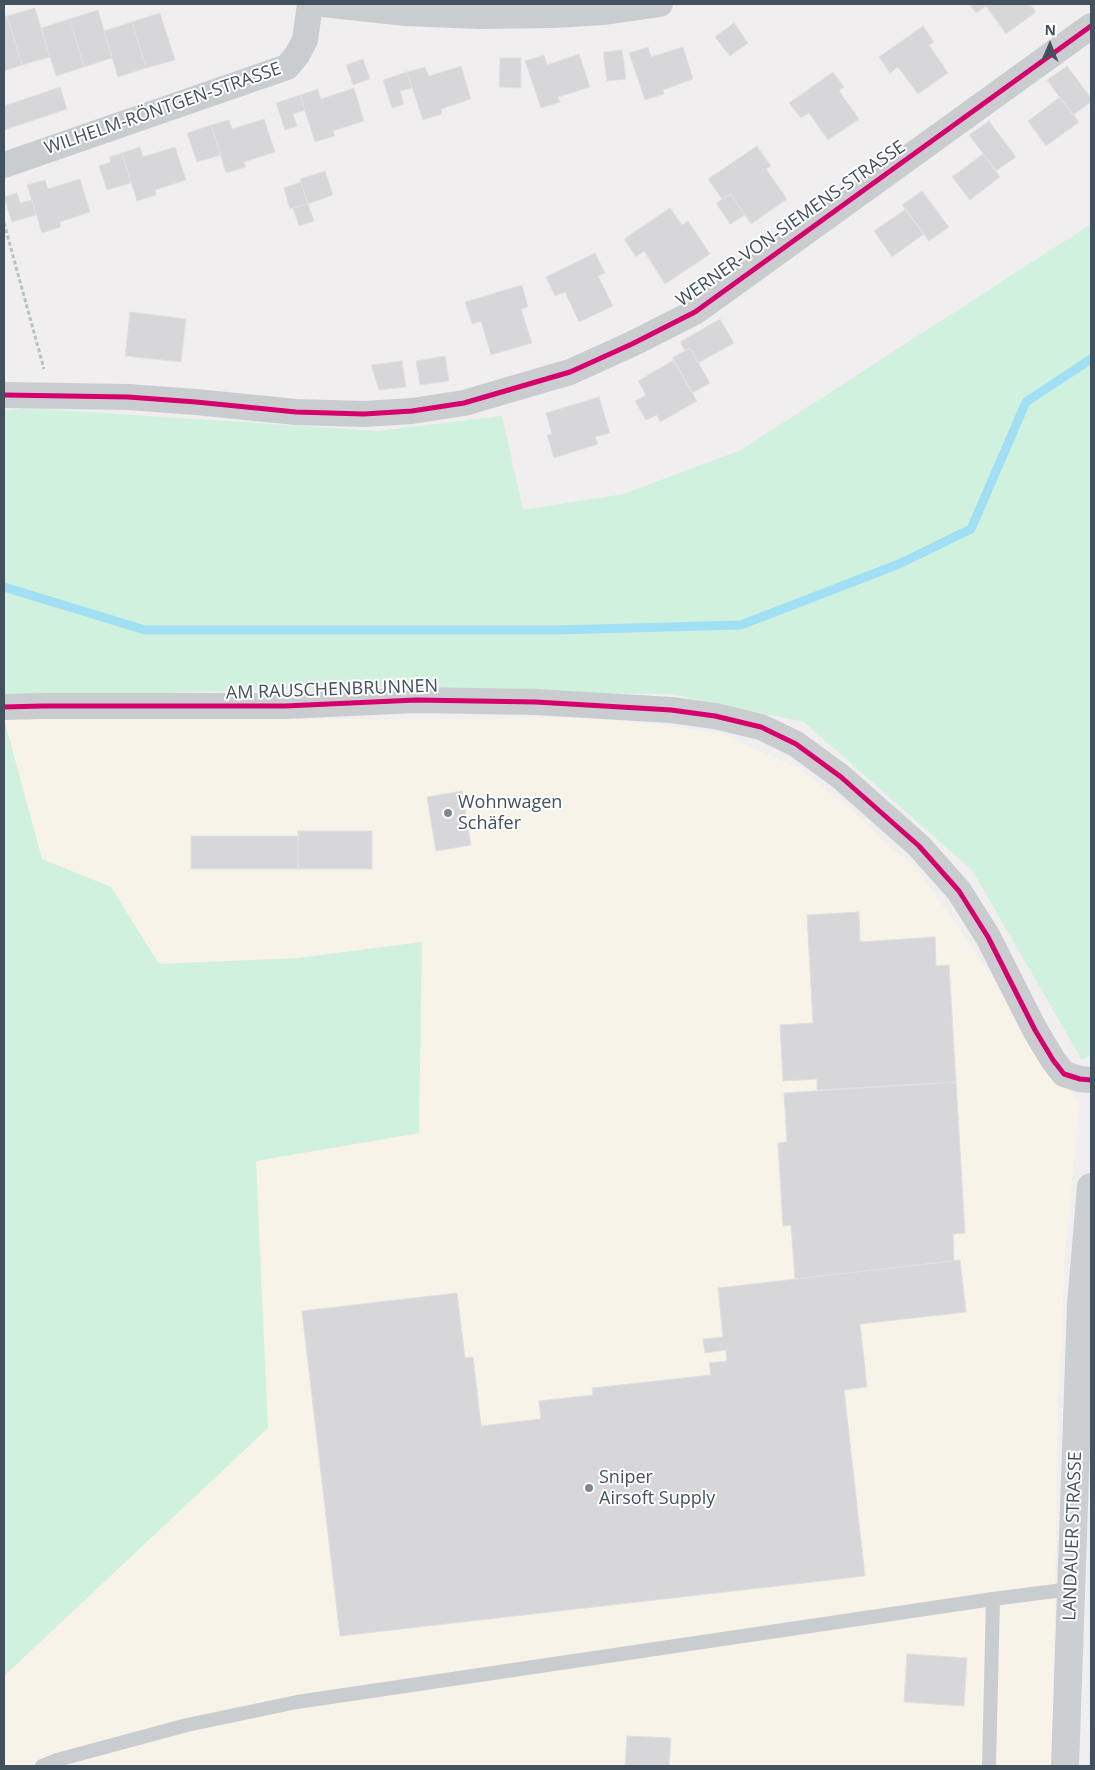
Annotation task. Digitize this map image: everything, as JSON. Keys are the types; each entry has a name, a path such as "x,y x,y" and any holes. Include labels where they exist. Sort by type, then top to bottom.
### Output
{"main road":[{"name":"LANDAUER STRASSE","path":"1066,1766 1081,1305 1091,1187"}],"street":[{"name":"WILHELM-RÖNTGEN-STRASSE","path":"4,165 287,67 297,55 305,40 310,4"},
{"path":"323,4 406,13 480,16 553,15 660,4"},
{"name":"WERNER-VON-SIEMENS-STRASSE","path":"4,395 128,397 296,412 364,414 412,411 464,403 570,372 632,344 695,312 1091,26"},
{"name":"AM RAUSCHENBRUNNEN","path":"4,708 43,706 285,706 416,700 536,702 671,710 714,716 760,727 796,744 841,778 919,846 959,890 988,937 1035,1030 1053,1060 1064,1074 1080,1080 1091,1080"}],"lane":[{"path":"42,1766 57,1760 187,1725 297,1702 1071,1589"},
{"path":"989,1766 993,1599"}],"path":[{"path":"4,222 51,395"}],"shaded area":[{"path":"581,717 654,724 722,734 800,769 851,810 883,841 918,870 1079,1103 1065,1255 1058,1402 1052,1766 4,1766 4,1676 268,1428 255,1161 419,1133 422,942 298,958 159,964 111,887 42,859 4,719 450,719"}],"green space":[{"path":"1091,224 1091,1055 1082,1060 972,870 804,722 671,694 281,689 25,698 4,696 4,411 26,408 377,431 502,416 523,510 624,494 741,450"},
{"path":"4,719 42,859 111,887 159,964 298,958 422,942 419,1133 256,1161 268,1428 4,1676"},
{"path":"1091,1677 1091,1766 1089,1766"}],"building":[{"path":"969,4 1030,4 1036,12 1006,34 986,6 976,13"},
{"path":"35,8 50,57 22,65 7,16"},
{"path":"98,10 112,58 84,67 70,19"},
{"path":"160,13 175,60 146,68 132,22"},
{"path":"7,16 22,65 4,71 4,17"},
{"path":"70,19 84,67 56,76 41,28"},
{"path":"132,22 146,68 118,77 104,31"},
{"path":"734,23 748,43 730,56 715,37"},
{"path":"923,26 934,42 929,45 948,73 918,94 898,67 890,73 879,57"},
{"path":"648,47 651,57 683,47 693,79 663,90 664,94 645,100 629,53"},
{"path":"622,50 626,79 607,81 603,52"},
{"path":"579,54 590,87 558,97 560,102 541,108 525,61 544,55 547,65"},
{"path":"500,58 521,58 521,88 499,87"},
{"path":"363,59 370,79 353,85 346,65"},
{"path":"461,66 471,99 441,109 442,114 423,120 407,72 425,67 429,76"},
{"path":"1067,66 1091,98 1091,102 1073,115 1047,80"},
{"path":"407,72 412,88 400,91 404,104 392,108 383,80"},
{"path":"833,72 844,87 839,91 859,119 828,140 809,113 801,118 789,103"},
{"path":"60,87 67,109 4,130 4,106"},
{"path":"354,88 364,121 333,131 335,136 315,142 300,95 318,89 321,99"},
{"path":"300,95 305,110 293,114 297,126 285,130 276,103"},
{"path":"1060,97 1079,122 1046,146 1028,121"},
{"path":"264,119 275,152 244,162 246,167 226,173 211,125 229,120 232,129"},
{"path":"989,121 1016,157 996,171 969,135"},
{"path":"211,125 221,155 197,162 187,133"},
{"path":"757,146 771,166 766,169 787,199 751,224 731,194 722,199 708,179"},
{"path":"140,147 143,157 175,147 186,180 155,190 156,195 137,201 122,153"},
{"path":"122,153 131,183 107,190 99,166 111,162 109,157"},
{"path":"983,154 1000,177 970,200 952,177"},
{"path":"325,171 333,195 308,204 300,179"},
{"path":"80,179 90,212 60,222 61,227 42,233 27,185 45,180 48,189"},
{"path":"301,182 308,204 290,209 284,188"},
{"path":"922,191 949,227 929,241 902,205"},
{"path":"17,193 20,203 32,200 36,215 12,222 4,197"},
{"path":"731,194 745,215 730,224 716,203"},
{"path":"308,204 314,221 299,226 293,208"},
{"path":"670,208 682,225 688,221 710,254 665,284 644,251 636,257 624,239"},
{"path":"906,209 924,234 892,257 874,231"},
{"path":"595,253 605,273 598,276 613,306 579,322 565,292 555,296 546,277"},
{"path":"522,285 528,307 521,309 532,343 491,355 481,321 472,324 465,302"},
{"path":"130,312 186,319 181,362 125,356"},
{"path":"720,319 734,343 698,363 690,348 685,351 680,342"},
{"path":"690,348 710,383 692,393 672,358"},
{"path":"445,356 449,381 420,385 416,361"},
{"path":"674,360 697,401 660,422 657,415 646,420 635,401 646,395 638,381"},
{"path":"402,361 406,387 379,390 371,365"},
{"path":"599,397 610,433 595,437 598,444 554,458 547,435 552,434 546,413"},
{"path":"462,791 471,845 436,851 427,797"},
{"path":"298,831 372,831 372,869 298,869"},
{"path":"191,836 298,836 298,869 191,869"},
{"path":"859,912 860,942 935,937 936,966 949,965 956,1082 817,1090 817,1079 783,1081 780,1025 813,1023 807,915"},
{"path":"956,1082 965,1233 953,1234 954,1261 795,1279 791,1225 783,1226 778,1143 787,1142 784,1093"},
{"name":"Sniper Airsoft Supply","path":"960,1260 966,1312 860,1324 867,1387 844,1390 865,1576 340,1636 302,1311 457,1293 465,1358 473,1357 481,1426 541,1419 539,1401 593,1395 592,1388 711,1375 709,1363 727,1361 726,1350 705,1353 703,1339 723,1337 718,1288"},
{"path":"907,1654 967,1658 964,1706 904,1702"},
{"path":"627,1736 671,1738 669,1766 625,1766"}],"waterway":[{"path":"4,587 145,630 557,630 741,625 899,564 971,529 1026,402 1091,359"}],"cycle path":[{"path":"4,395 128,397 296,412 364,414 412,411 464,403 570,372 632,344 695,312 1091,26"},
{"path":"4,707 285,706 416,700 536,702 671,710 715,716 761,727 796,744 841,777 919,846 959,891 988,937 1035,1030 1053,1060 1064,1074 1091,1080"}],"place":[{"name":"Wohnwagen Schäfer","path":"448,813"},
{"name":"Sniper Airsoft Supply","path":"589,1488"}]}
